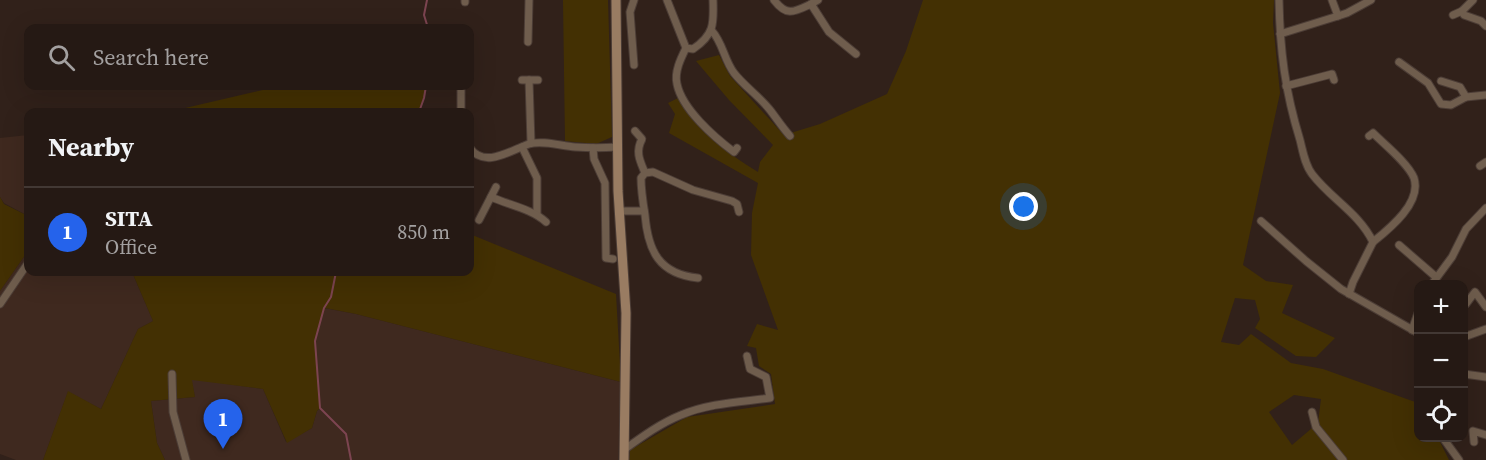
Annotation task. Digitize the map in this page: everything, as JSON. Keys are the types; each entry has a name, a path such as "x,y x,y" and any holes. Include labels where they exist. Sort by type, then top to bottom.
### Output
{"street":[{"path":"528,42 529,0"},
{"path":"616,0 617,147 626,313 624,460"},
{"path":"634,0 630,12 634,65"},
{"path":"667,0 686,48 677,72 677,86 690,108 708,130 734,152 737,148"},
{"path":"686,48 693,49 705,42 712,31 713,0"},
{"path":"774,0 782,9 789,12 795,12 815,2 829,32 856,54"},
{"path":"1279,0 1283,73 1295,125 1310,172 1364,227 1373,243"},
{"path":"1332,0 1338,16"},
{"path":"1280,34 1347,14 1371,0"},
{"path":"1453,15 1462,11 1473,0"},
{"path":"1462,11 1464,15 1481,21 1486,26"},
{"path":"712,31 719,40 734,72 770,110 790,136"},
{"path":"1399,62 1428,83 1441,104 1451,105 1466,97 1486,95"},
{"path":"1287,86 1332,74 1335,80"},
{"path":"531,143 526,80 538,80"},
{"path":"1441,81 1450,87 1460,87 1466,97"},
{"path":"461,90 461,108"},
{"path":"636,131 642,139 637,147 645,173"},
{"path":"1349,294 1373,243 1406,210 1415,184 1408,169 1372,133 1370,136"},
{"path":"474,154 482,158 493,158 531,143 593,148 617,147"},
{"path":"522,147 537,178 537,214"},
{"path":"593,148 594,159 605,183 606,258 613,259"},
{"path":"698,278 678,274 661,262 651,249 646,235 641,178 645,173 653,172 693,190 732,201 737,204 740,212"},
{"path":"479,220 496,187"},
{"path":"491,197 537,214 546,222"},
{"path":"1435,280 1452,256 1466,229 1486,208"},
{"path":"620,211 644,211"},
{"path":"1262,221 1329,280 1349,294 1414,330"},
{"path":"1399,245 1437,277"},
{"path":"643,252 651,249"},
{"path":"0,304 24,269"},
{"path":"1468,301 1475,292 1486,307"},
{"path":"1468,336 1486,329"},
{"path":"625,449 650,431 682,414 707,407 770,398 766,377 750,369 747,356"},
{"path":"172,374 173,412 186,460"},
{"path":"1468,375 1486,377"},
{"path":"1312,412 1316,427 1343,460"},
{"path":"1474,442 1473,431 1486,435"},
{"path":"1446,442 1459,460"}],"shaded area":[{"path":"563,0 608,0 612,137 596,144 565,141"},
{"path":"923,0 1274,0 1273,23 1280,93 1243,265 1266,281 1293,285 1282,313 1335,338 1316,357 1296,356 1255,328 1260,319 1255,300 1235,298 1221,342 1239,345 1251,334 1291,363 1323,369 1414,402 1414,442 1440,442 1449,460 629,460 630,450 687,417 775,404 771,374 759,366 756,348 747,346 757,324 778,330 751,255 752,213 758,183 669,133 675,114 668,103 678,98 695,121 713,139 733,156 758,172 760,162 773,145 729,100 696,61 719,55 730,76 784,135 820,124 887,94 906,51","holes":["1294,395 1321,399 1318,423 1292,445 1269,412"]},
{"path":"263,90 425,90 420,108 185,108"},
{"path":"24,135 24,214 4,203 0,197 0,138"},
{"path":"0,197 4,204 24,214 24,257 0,291"},
{"path":"474,236 616,294 621,382 325,308 315,341 320,408 312,428 287,443 263,389 192,380 195,397 151,401 157,443 165,460 43,460 68,391 101,409 138,329 153,321 134,276 474,276"},
{"path":"24,257 24,276 134,276 153,321 138,329 101,409 68,392 43,460 16,460 0,454 0,291"},
{"path":"324,308 356,314 621,382 618,460 165,460 157,443 151,401 195,397 191,379 263,389 286,442 312,428 320,408 315,341"}],"waterway":[{"path":"427,0 424,15 427,24"},
{"path":"420,108 425,90"},
{"path":"335,276 331,297 324,308 315,341 320,408 346,434 351,460"}],"place":[{"name":"SITA","path":"223,449"}]}
